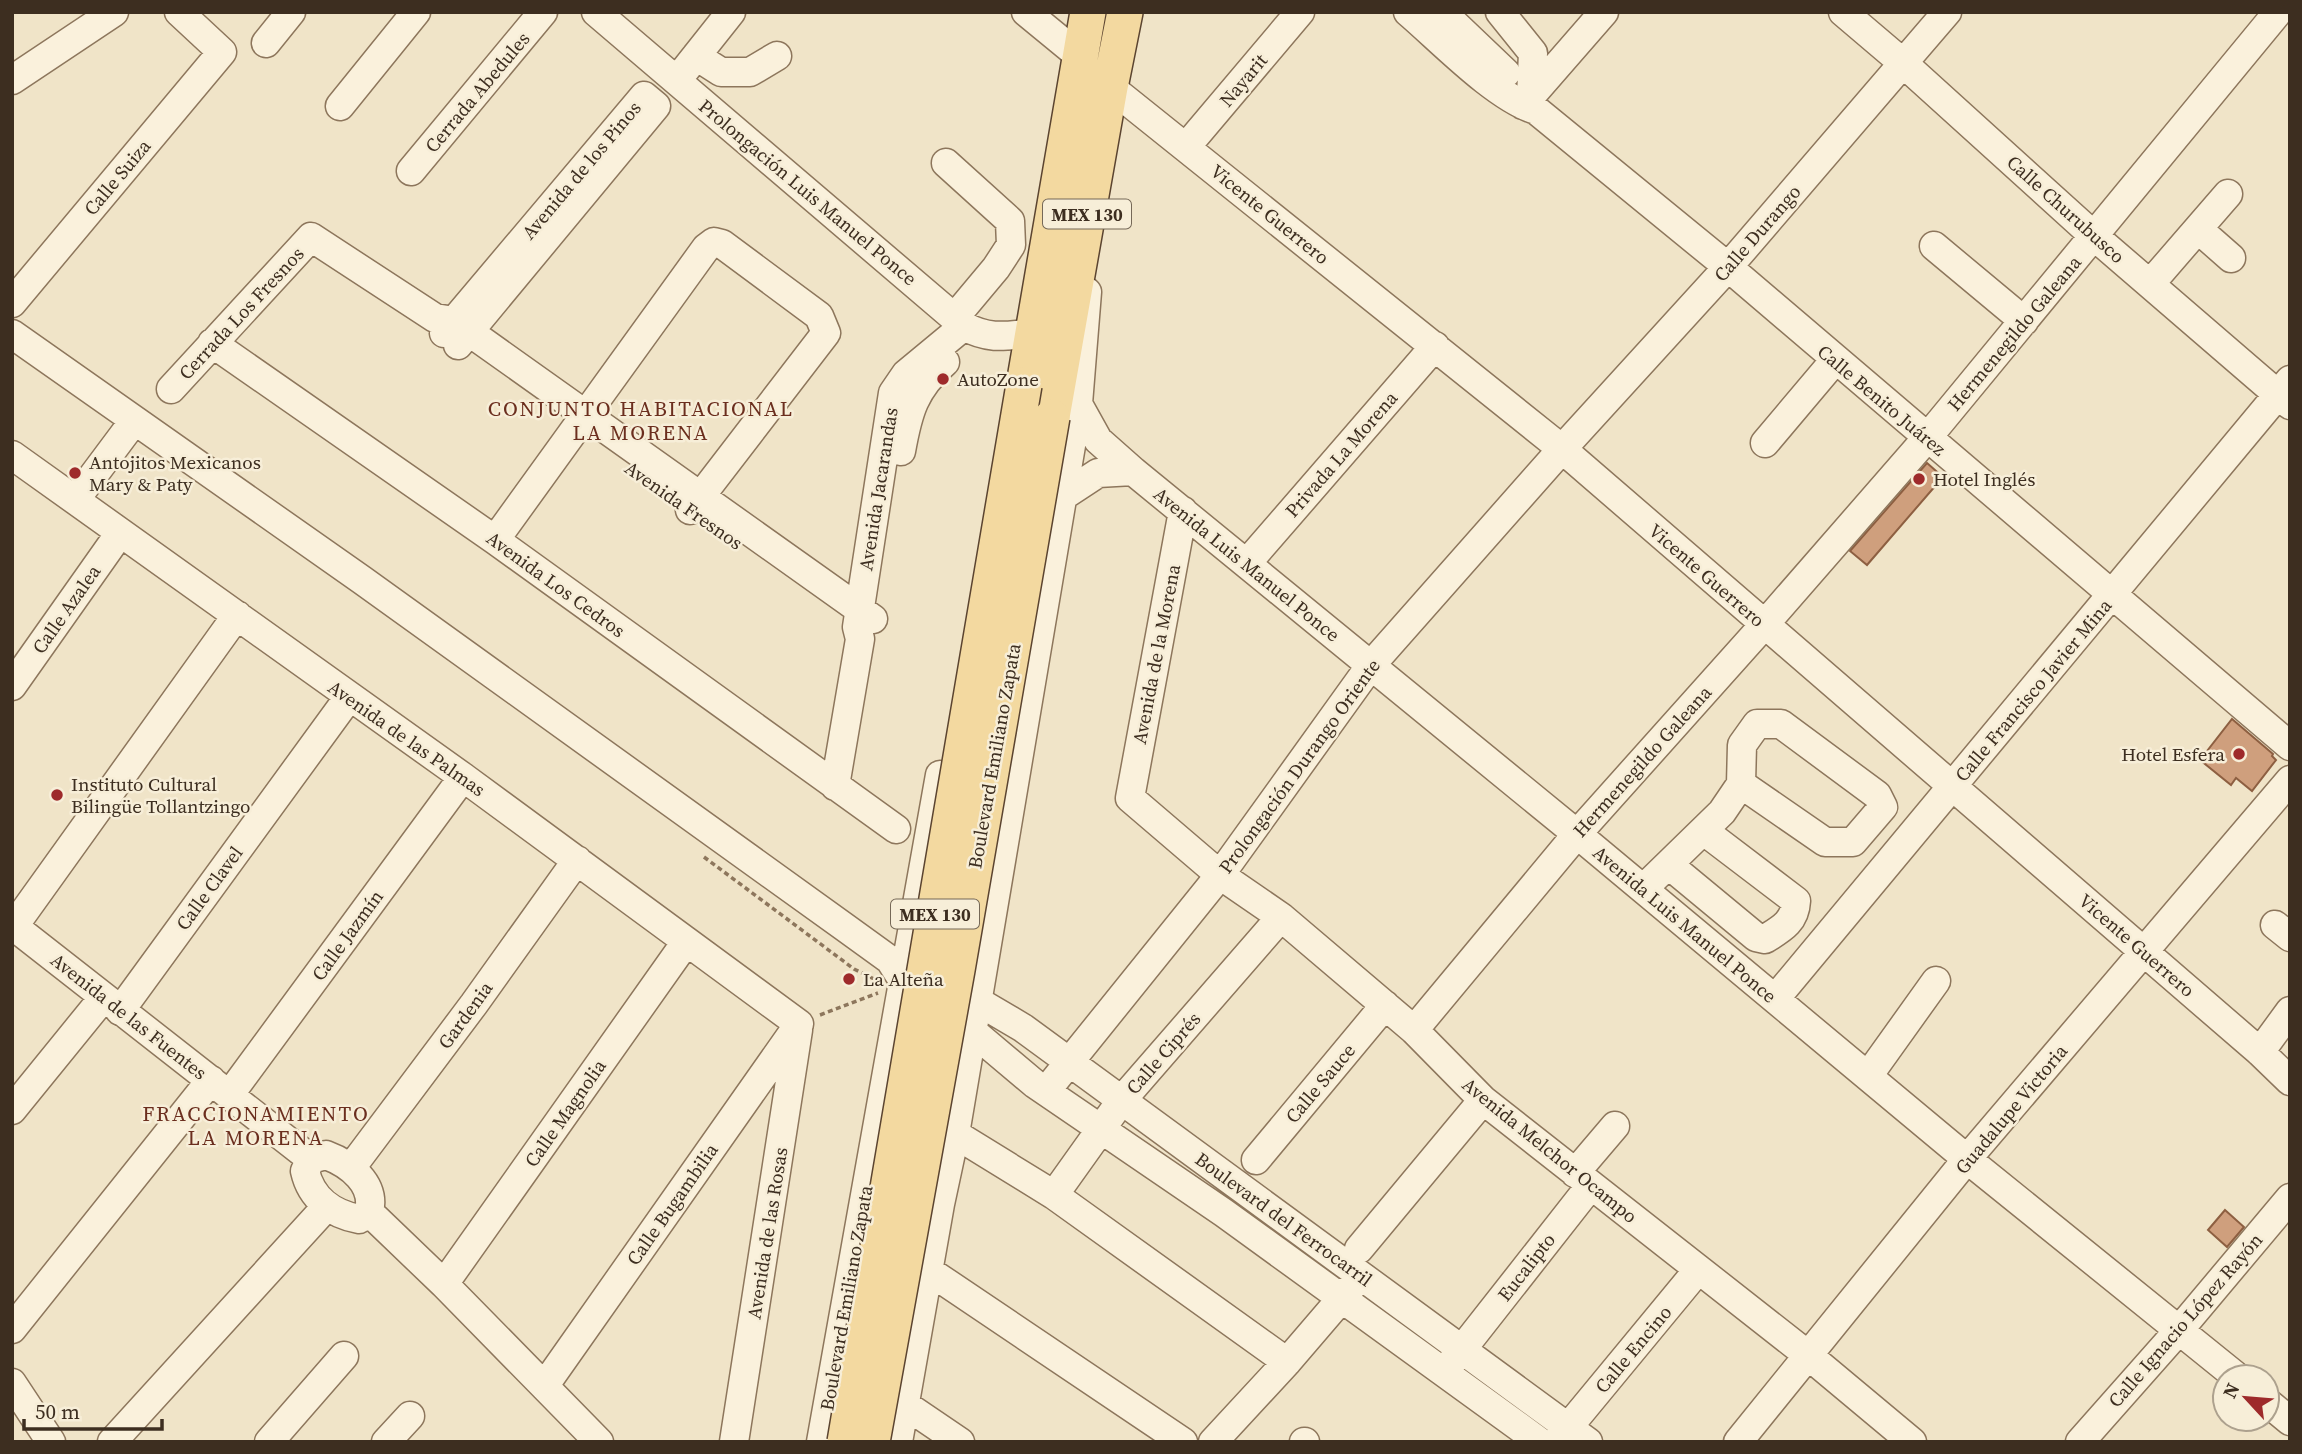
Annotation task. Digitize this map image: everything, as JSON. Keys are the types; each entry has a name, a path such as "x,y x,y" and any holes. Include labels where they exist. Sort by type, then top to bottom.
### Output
{"main road":[{"name":"Boulevard Emiliano Zapata","path":"845,1442 1088,12"},
{"name":"Boulevard Emiliano Zapata","path":"873,1442 1065,411 1084,234 1125,12"}],"street":[{"path":"12,80 114,12"},
{"name":"Calle Suiza","path":"12,303 222,52 179,12"},
{"path":"266,43 291,12"},
{"path":"340,106 416,12"},
{"name":"Cerrada Abedules","path":"411,171 543,12"},
{"name":"Prolongación Luis Manuel Ponce","path":"596,12 966,325"},
{"path":"676,81 731,12"},
{"path":"1026,12 1082,58"},
{"name":"Nayarit","path":"1186,147 1300,12"},
{"name":"Calle Benito Juárez","path":"1408,12 1484,77 1530,104"},
{"name":"Calle Benito Juárez","path":"1442,12 1530,104 1728,267 2290,746"},
{"path":"1500,12 1533,53 1530,104"},
{"path":"1530,104 1604,12"},
{"name":"Calle Churubusco","path":"1843,12 2094,236 2286,393"},
{"name":"Calle Durango","path":"1562,449 1728,267 1947,12"},
{"path":"2279,12 2290,21"},
{"name":"Hermenegildo Galeana","path":"1414,1030 1577,834 1927,438 2279,12"},
{"path":"696,56 721,72 750,72 777,57"},
{"name":"Vicente Guerrero","path":"1110,87 1562,449 2260,1052 2290,1081"},
{"name":"Avenida de los Pinos","path":"644,96 656,106 452,330 644,96"},
{"path":"946,163 1010,221 1012,245 1048,253"},
{"path":"2150,284 2228,194"},
{"path":"2198,229 2231,258"},
{"name":"Avenida Fresnos","path":"312,237 452,330 864,627"},
{"name":"Cerrada Los Fresnos","path":"171,389 312,237"},
{"path":"495,540 706,248 714,242 722,244 819,316 826,332 695,503"},
{"name":"Avenida Jacarandas","path":"835,786 864,627 893,393 906,374 966,325 996,268 1012,245"},
{"path":"1934,246 2024,321"},
{"path":"966,325 997,337 1034,333"},
{"name":"Boulevard Emiliano Zapata","path":"821,1442 901,973 1010,374 1034,333"},
{"path":"12,334 362,580 901,973"},
{"name":"Avenida Los Cedros","path":"212,343 495,540 896,829"},
{"name":"Privada La Morena","path":"1247,563 1435,346"},
{"path":"1765,443 1835,360"},
{"name":"Calle Francisco Javier Mina","path":"1775,999 2112,595 2286,393"},
{"name":"Avenida Luis Manuel Ponce","path":"1065,411 1088,424 1098,440 1133,471 1577,834 1967,1159 2220,1363"},
{"name":"Boulevard Emiliano Zapata","path":"898,1442 955,1134 1063,496 1065,411"},
{"path":"75,500 134,421"},
{"name":"Prolongación Durango Oriente","path":"1046,1091 1220,875 1371,665 1562,449"},
{"name":"Avenida de las Palmas","path":"13,456 463,777 799,1024"},
{"path":"1063,496 1098,473 1133,471"},
{"name":"Avenida de la Morena","path":"1130,797 1183,510"},
{"name":"Calle Azalea","path":"12,686 120,533"},
{"path":"13,926 237,615"},
{"name":"Calle Clavel","path":"12,1110 112,1005 349,697"},
{"path":"1643,889 1722,812 1741,784 1742,745 1757,724 1781,724 1877,795 1883,807 1853,842 1825,842 1741,784"},
{"name":"Calle Jazmín","path":"12,1329 220,1087 463,777"},
{"name":"Guadalupe Victoria","path":"1738,1442 1967,1159 2290,780"},
{"name":"Avenida Melchor Ocampo","path":"1130,797 1220,875 1280,917 1385,1005 1414,1030 1483,1100 1809,1356 1912,1442"},
{"path":"1670,865 1756,937 1765,939 1785,927 1796,913 1796,901 1704,831"},
{"name":"Gardenia","path":"351,1168 474,1004 577,860"},
{"name":"Calle Ciprés","path":"1054,1195 1121,1101 1280,917"},
{"name":"Avenida de las Fuentes","path":"13,926 311,1159"},
{"name":"Calle Magnolia","path":"444,1284 686,942"},
{"name":"Boulevard del Ferrocarril","path":"901,973 978,1001 1023,1028 1121,1101 1360,1262 1570,1437"},
{"name":"Boulevard del Ferrocarril","path":"901,973 1046,1091 1343,1298 1540,1442"},
{"path":"1868,1076 1936,981"},
{"name":"Calle Sauce","path":"1256,1160 1385,1005"},
{"path":"2260,1052 2290,1011"},
{"name":"Calle Bugambilia","path":"545,1385 799,1024"},
{"name":"Avenida de las Rosas","path":"734,1442 799,1024"},
{"path":"1213,1442 1343,1298 1360,1262 1483,1100"},
{"name":"Eucalipto","path":"1444,1371 1583,1179 1615,1126"},
{"path":"955,1134 1054,1195 1287,1362"},
{"path":"326,1155 351,1168 368,1190 372,1201 369,1212 359,1219 343,1216 327,1206 308,1184 305,1171 311,1159 326,1155"},
{"name":"Calle Ignacio López Rayón","path":"2080,1442 2290,1198"},
{"path":"112,1442 327,1206"},
{"path":"369,1212 444,1284 599,1442"},
{"path":"929,1270 1184,1442"},
{"name":"Calle Encino","path":"1570,1437 1698,1270"},
{"path":"269,1442 344,1356"},
{"path":"12,1382 51,1442"},
{"path":"905,1404 960,1442"},
{"path":"386,1442 410,1416"}],"path":[{"path":"799,1024 877,993 901,973"}],"building":[{"path":"1927,463 1943,477 1867,565 1850,551"},
{"name":"Hotel Esfera","path":"2232,719 2273,754 2276,760 2252,791 2236,778 2231,785 2200,760"},
{"path":"2225,1210 2244,1227 2227,1247 2208,1230"}],"place":[{"name":"AutoZone","path":"943,379"},
{"name":"Antojitos Mexicanos Mary & Paty","path":"75,473"},
{"name":"Hotel Inglés","path":"1919,479"},
{"name":"Hotel Esfera","path":"2239,754"},
{"name":"Instituto Cultural Bilingüe Tollantzingo","path":"57,795"},
{"name":"La Alteña","path":"849,979"}],"district":[{"name":"CONJUNTO HABITACIONAL LA MORENA","path":"641,420"},
{"name":"FRACCIONAMIENTO LA MORENA","path":"256,1125"}]}
